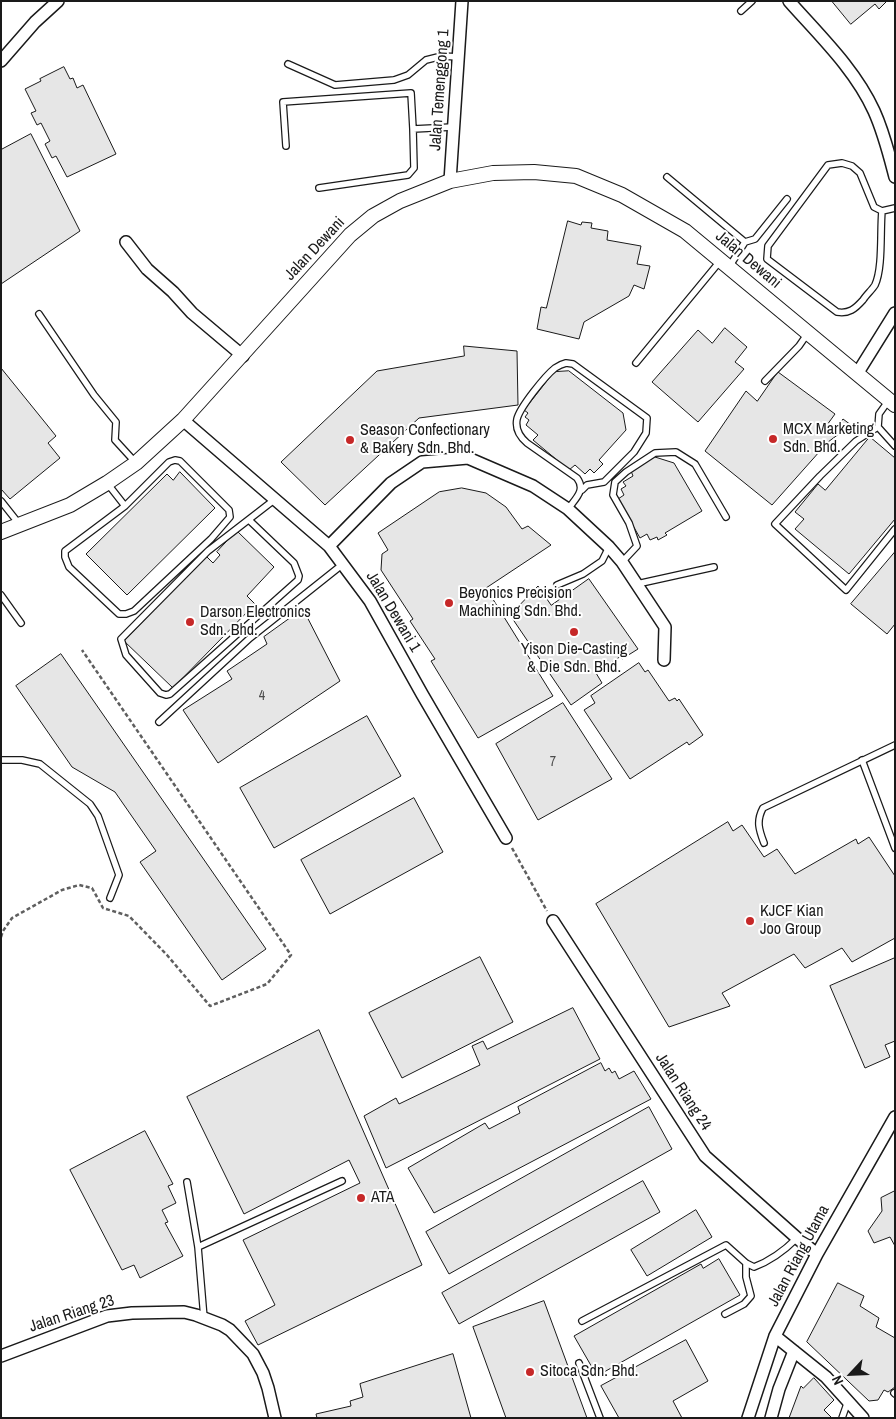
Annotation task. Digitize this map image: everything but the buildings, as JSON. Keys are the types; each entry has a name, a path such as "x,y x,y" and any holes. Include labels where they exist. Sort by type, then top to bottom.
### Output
{"street":[{"path":"1,61 35,22 58,1"},
{"name":"Jalan Temenggong 1","path":"450,181 462,1"},
{"path":"789,1 832,50 858,84 873,109 887,142 895,177"},
{"name":"Jalan Dewani","path":"1,532 70,505 136,463 183,420 243,356 350,235 373,216 400,201 450,181 493,172 534,172 576,176 622,194 685,230 892,403"},
{"path":"126,242 147,269 173,292 192,313 243,356"},
{"path":"857,374 895,313"},
{"name":"Jalan Dewani 1","path":"183,420 328,546 343,564 370,601 506,838"},
{"path":"328,546 391,483 422,462 468,458 533,486 568,509 609,547 622,562 665,627 664,660"},
{"name":"Jalan Riang 24","path":"553,921 705,1156 797,1238 818,1254"},
{"name":"Jalan Riang Utama","path":"748,1418 775,1336 818,1254 895,1117"},
{"name":"Jalan Riang 23","path":"1,1356 107,1316 132,1313 184,1312 204,1318 230,1330 253,1354 263,1373 275,1418"},
{"path":"775,1336 826,1378 863,1418"},
{"path":"771,1418 779,1389 794,1352"}],"lane":[{"path":"741,11 752,1"},
{"path":"288,64 335,85 394,80 408,75 426,60 442,56 459,58"},
{"path":"286,146 283,102 411,94 414,168 408,175 319,188"},
{"path":"413,130 453,127"},
{"path":"882,211 880,233 881,256 875,284 857,307 845,313 837,312 767,259 768,246 828,165 842,163 852,166 860,173 874,207 882,211 895,208"},
{"path":"667,177 745,242"},
{"path":"636,363 745,242 755,239 787,199"},
{"path":"39,314 94,395 116,422 115,440 136,463"},
{"path":"765,381 799,346 808,332"},
{"path":"568,509 582,490 587,486 604,482 634,452 646,433 647,418 573,364 566,363 556,368 534,391 517,418 517,430 527,444 577,478 582,484 582,490"},
{"path":"892,403 879,414 878,426 895,446"},
{"path":"878,426 856,441 775,524 846,590 895,529"},
{"path":"622,562 637,546 629,522 614,495 616,482 626,472 655,454 676,452 695,464 726,517"},
{"path":"175,460 180,461 229,510 230,517 211,539 134,611 119,614 70,567 65,557 65,551 125,506 169,462 175,460"},
{"path":"107,483 125,506"},
{"path":"249,520 294,563 299,576 298,580 170,694 160,693 126,655 120,639 208,551 274,500"},
{"path":"1,501 20,525"},
{"path":"557,585 584,574 602,561 609,547"},
{"path":"159,722 250,638 343,564"},
{"path":"637,584 714,567"},
{"path":"1,594 22,623"},
{"path":"764,843 758,825 758,816 763,808 895,745"},
{"path":"1,760 22,760 40,764 90,804 98,816 119,875 110,898"},
{"path":"862,760 895,848"},
{"path":"198,1247 342,1181"},
{"path":"187,1182 198,1247 204,1318"},
{"path":"582,1320 726,1245 754,1268 783,1251 797,1238"},
{"path":"726,1314 744,1304 751,1296 746,1277 746,1263"},
{"path":"579,1363 600,1418"},
{"path":"842,1418 848,1401"}],"path":[{"path":"1,937 12,918 62,890 79,885 92,888 102,908 128,916 167,955 210,1006 267,984 291,955 82,650"},
{"path":"506,838 553,921"}],"place":[{"name":"MCX Marketing Sdn. Bhd.","path":"773,439"},
{"name":"Season Confectionary & Bakery Sdn. Bhd.","path":"350,440"},
{"name":"Beyonics Precision Machining Sdn. Bhd.","path":"449,603"},
{"name":"Darson Electronics Sdn. Bhd.","path":"190,622"},
{"name":"Yison Die-Casting & Die Sdn. Bhd.","path":"574,632"},
{"name":"KJCF Kian Joo Group","path":"750,921"},
{"name":"ATA","path":"361,1198"},
{"name":"Sitoca Sdn. Bhd.","path":"530,1372"}]}
